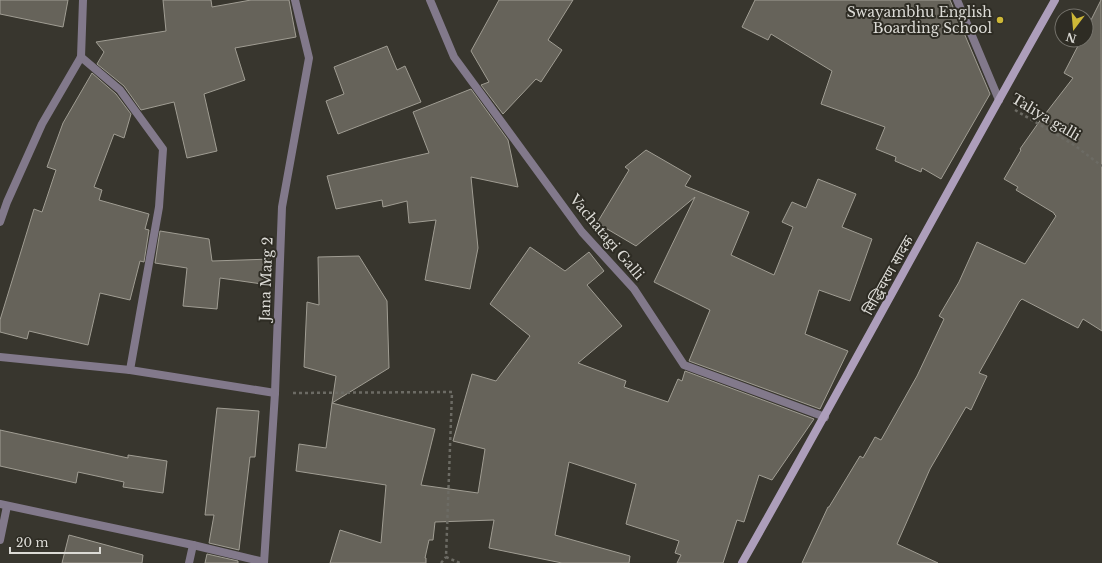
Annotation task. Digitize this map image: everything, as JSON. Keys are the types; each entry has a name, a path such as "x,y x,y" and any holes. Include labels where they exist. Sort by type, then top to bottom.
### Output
{"main road":[{"name":"सिद्धिचरण सादक","path":"742,563 1055,0"}],"street":[{"path":"0,222 7,202 42,124 81,57 83,0"},
{"name":"Jana Marg 2","path":"264,562 275,393 282,207 309,58 295,0"},
{"name":"Vachatagi Galli","path":"430,0 454,57 582,232 634,289 684,365 824,417"},
{"path":"957,0 999,100"},
{"path":"81,57 120,90 163,149 158,207 130,370"},
{"path":"0,357 130,370 275,393"},
{"path":"0,540 3,505 193,545 264,562"},
{"path":"189,563 193,545"}],"path":[{"name":"Taliya galli","path":"999,100 1074,145 1102,166"},
{"path":"275,393 452,392 446,557 442,563"},
{"path":"446,557 460,563"}],"building":[{"path":"0,0 68,0 63,27 0,14"},
{"path":"163,0 211,0 212,7 251,0 289,0 296,37 235,48 245,80 204,94 217,151 187,158 174,102 141,110 124,86 97,64 104,52 96,42 166,31"},
{"path":"499,0 573,0 548,40 562,50 541,82 536,79 503,114 481,85 489,82 471,51"},
{"path":"755,0 950,0 990,94 941,179 922,168 921,172 895,161 896,157 876,149 885,127 821,104 832,71 771,34 768,40 742,27"},
{"path":"1101,0 1102,331 1083,319 1078,328 1022,299 1019,302 979,373 987,376 971,410 966,407 930,469 897,544 938,563 802,563 828,507 860,456 863,458 875,437 881,440 917,376 944,319 939,316 959,282 977,242 1025,264 1056,216 1054,213 1016,190 1018,187 1004,179 1021,150 1020,149 1073,78 1064,73 1077,48 1094,48 1094,14"},
{"path":"387,46 397,70 405,66 421,102 338,134 326,101 344,94 334,67"},
{"path":"92,73 116,94 131,114 124,138 114,134 94,187 102,190 99,200 149,214 145,229 149,230 144,262 140,261 130,300 100,293 88,345 29,331 27,339 0,332 0,320 34,209 42,212 56,170 47,167 63,123"},
{"path":"471,89 508,140 518,187 471,177 478,248 470,289 425,280 436,220 409,223 407,201 383,207 382,200 336,209 327,176 429,153 413,112"},
{"path":"646,150 691,176 685,186 749,212 731,255 774,275 793,227 782,222 792,202 806,208 818,179 856,194 842,227 872,239 850,301 819,290 805,334 848,351 820,409 689,361 710,310 654,282 695,197 636,246 597,223 629,170 625,167"},
{"path":"160,231 209,239 212,261 272,259 269,285 220,278 217,309 183,306 187,268 155,263"},
{"path":"530,247 565,271 589,252 604,271 587,285 622,326 578,363 626,381 624,387 668,402 678,379 682,381 685,371 814,419 772,480 759,475 744,522 737,520 723,563 677,563 681,555 675,553 679,541 626,524 636,484 569,462 555,535 630,556 629,563 562,563 489,548 494,520 435,522 433,540 429,540 425,558 426,563 330,563 340,530 381,543 386,485 296,471 299,444 326,448 332,403 435,429 421,485 478,493 485,449 453,441 472,374 496,381 530,336 490,304"},
{"path":"359,256 387,301 389,368 332,403 336,376 304,367 307,302 319,305 318,257"},
{"path":"217,408 259,411 255,457 250,457 239,550 209,543 214,515 205,515"},
{"path":"0,430 128,458 128,455 167,461 163,493 123,487 124,482 78,472 76,483 0,466"},
{"path":"69,535 143,555 142,563 62,563"},
{"path":"207,554 238,561 238,563 205,563"}],"place":[{"name":"Swayambhu English Boarding School","path":"1000,20"}]}
